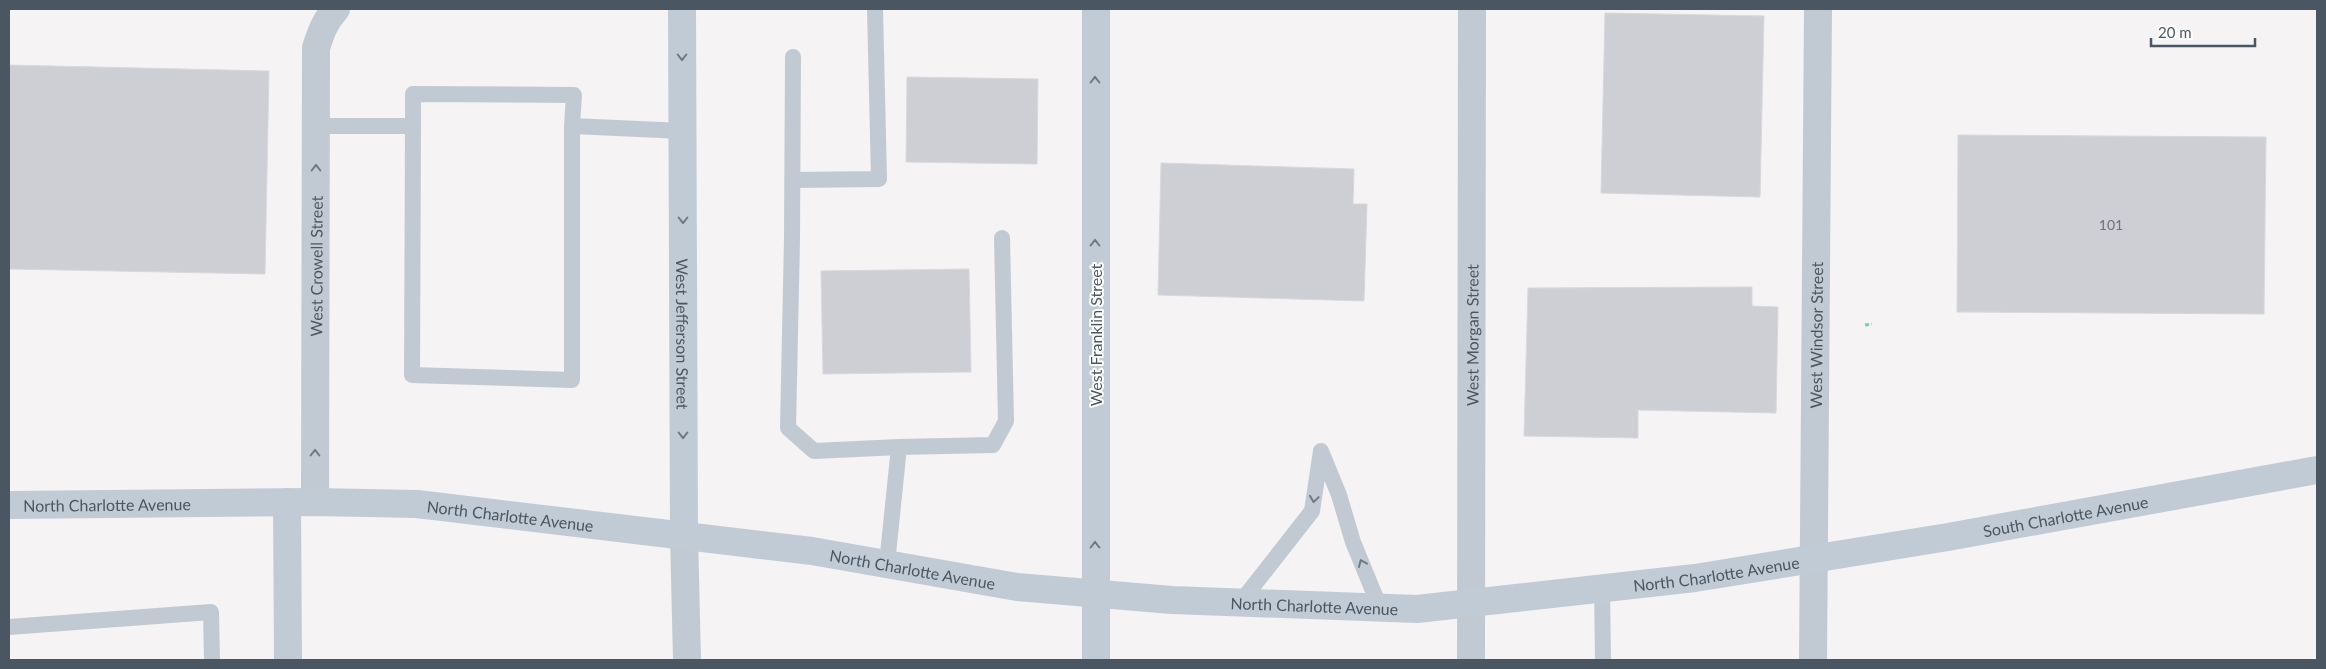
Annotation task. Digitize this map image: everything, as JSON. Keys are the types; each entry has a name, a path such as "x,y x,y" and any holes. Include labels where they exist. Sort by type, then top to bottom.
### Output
{"main road":[{"name":"West Jefferson Street","path":"682,9 684,534"},
{"name":"West Franklin Street","path":"1096,9 1096,660"},
{"name":"South Charlotte Avenue","path":"1813,557 1948,537 2317,470"},
{"name":"North Charlotte Avenue","path":"9,505 287,502 417,504 684,534 812,551 1017,587 1240,603 1380,608 1417,609 1470,604 1695,578 1813,557"},
{"path":"287,502 288,660"}],"street":[{"name":"West Morgan Street","path":"1471,660 1472,9"},
{"name":"West Windsor Street","path":"1812,660 1818,9"},
{"name":"West Crowell Street","path":"315,502 316,48 329,20"},
{"name":"West Jefferson Street","path":"684,534 687,660"}],"lane":[{"path":"793,180 879,179 874,9"},
{"path":"793,58 793,180 788,428 814,451 992,445 1006,421 1002,238"},
{"path":"413,94 574,95 572,126 572,380 412,375 413,94"},
{"path":"316,126 413,126"},
{"path":"572,126 683,131"},
{"path":"888,564 899,448"},
{"path":"1240,603 1312,511 1321,451 1339,495 1353,542 1380,608"},
{"path":"1602,588 1604,660"},
{"path":"9,627 211,612 212,660"}],"path":[{"path":"1865,324 1872,324"}],"building":[{"path":"1605,13 1764,16 1760,197 1601,193"},
{"path":"9,65 269,71 265,274 9,269"},
{"path":"907,77 1038,79 1037,164 906,162"},
{"path":"1958,135 2266,137 2264,314 1957,312"},
{"path":"1161,163 1354,169 1353,204 1367,204 1364,301 1158,295"},
{"path":"969,269 971,372 823,374 821,271"},
{"path":"1752,287 1752,306 1778,307 1776,413 1638,410 1638,438 1524,436 1528,288"}]}
